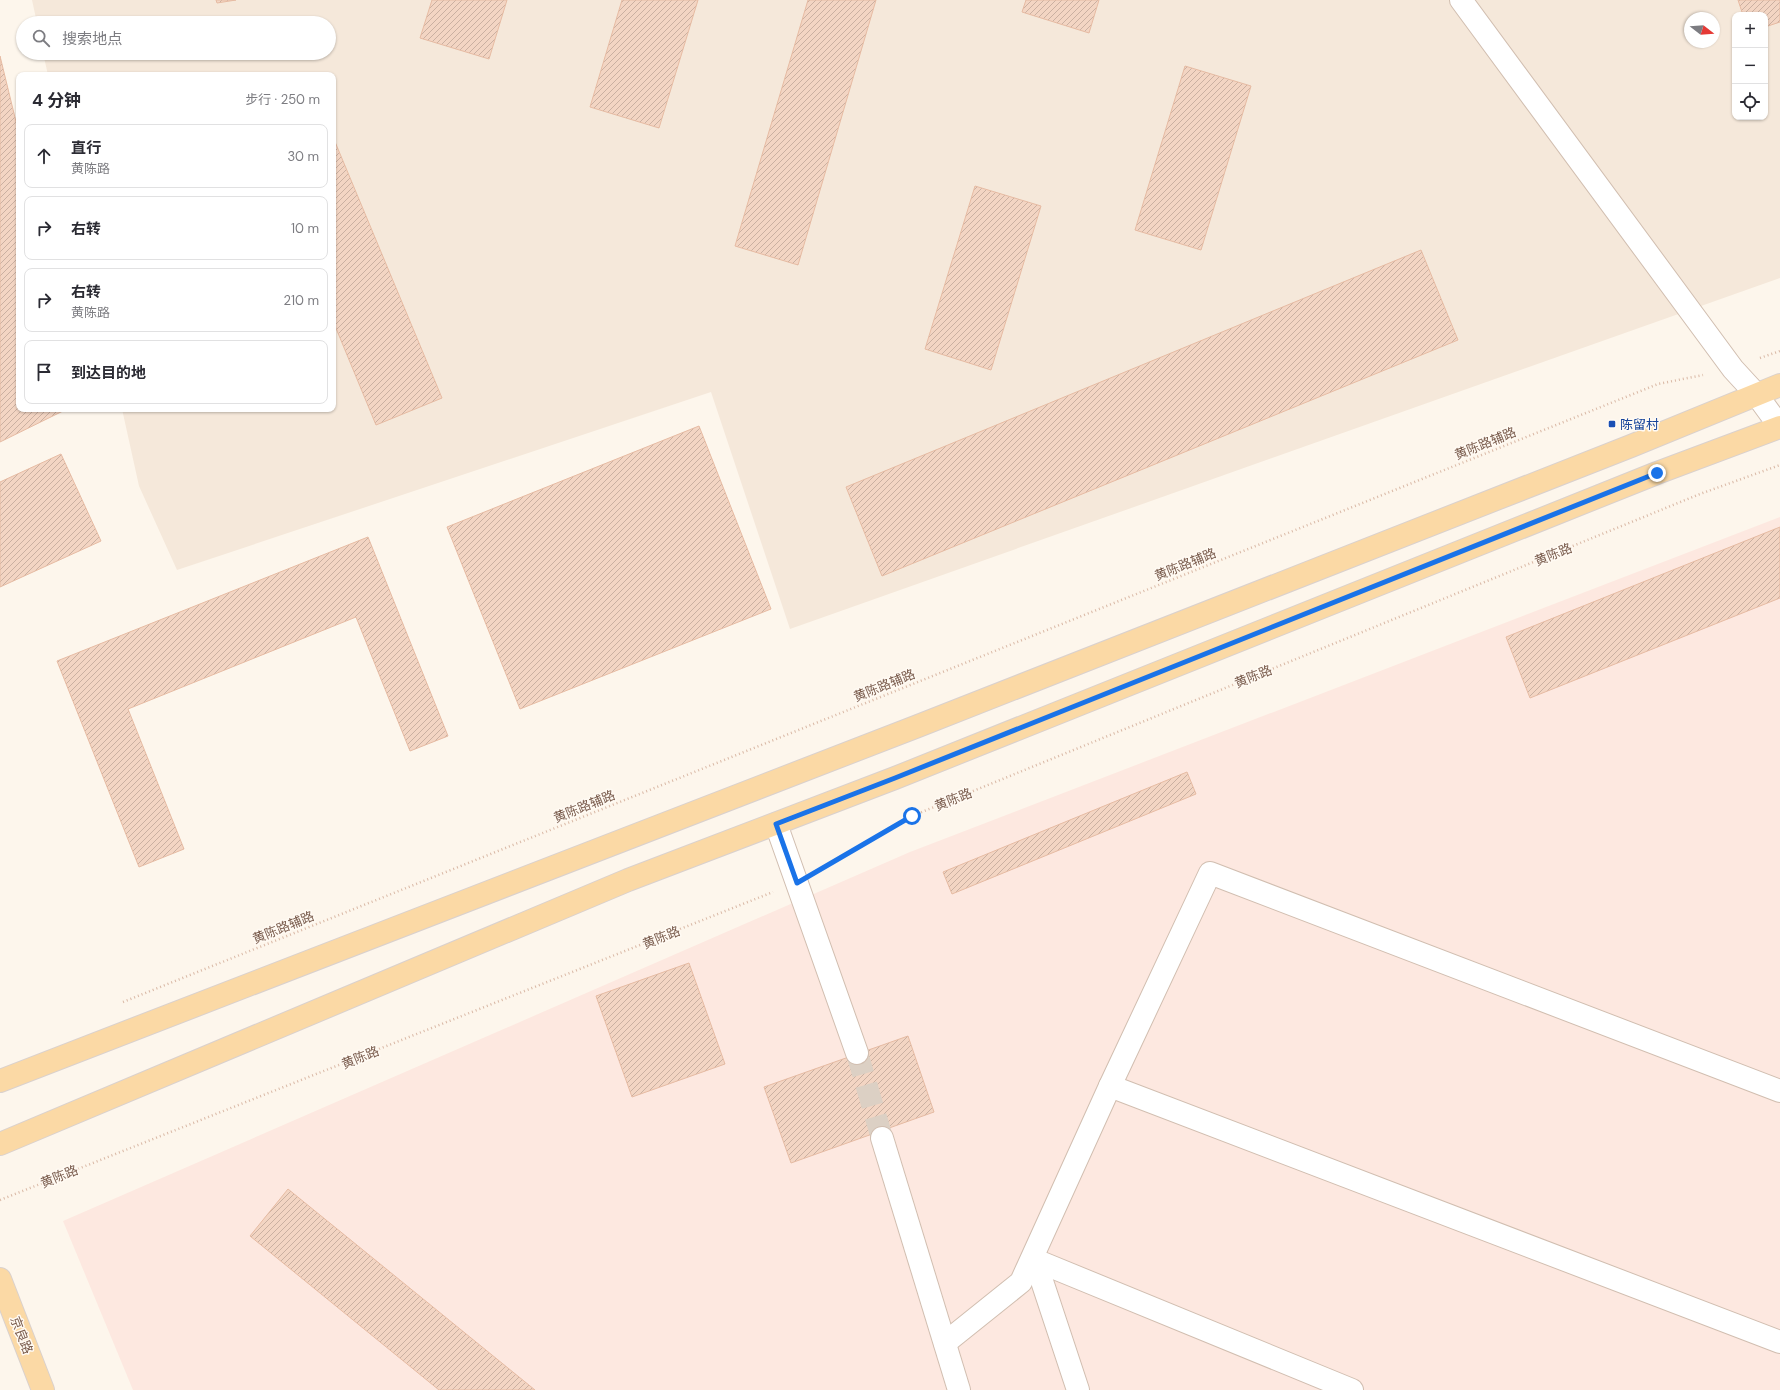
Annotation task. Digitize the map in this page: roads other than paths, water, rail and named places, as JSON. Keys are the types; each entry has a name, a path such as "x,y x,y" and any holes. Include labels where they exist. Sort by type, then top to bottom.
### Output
{"main road":[{"path":"0,1081 978,702 1631,446 1780,385"},
{"path":"0,1144 628,880 895,778 1650,476 1780,427"},
{"name":"京良路","path":"0,1279 43,1390"}],"street":[{"path":"1461,0 1733,369 1756,394 1780,427"},
{"path":"776,824 857,1053"},
{"path":"945,1343 1021,1282 1110,1086 1210,873 1780,1091"},
{"path":"1110,1086 1780,1342"},
{"path":"882,1138 959,1390"},
{"path":"1078,1390 1035,1260 1352,1390"}],"tunnel":[{"path":"857,1053 882,1138"}],"place":[{"name":"陈留村","path":"1612,424"}]}
